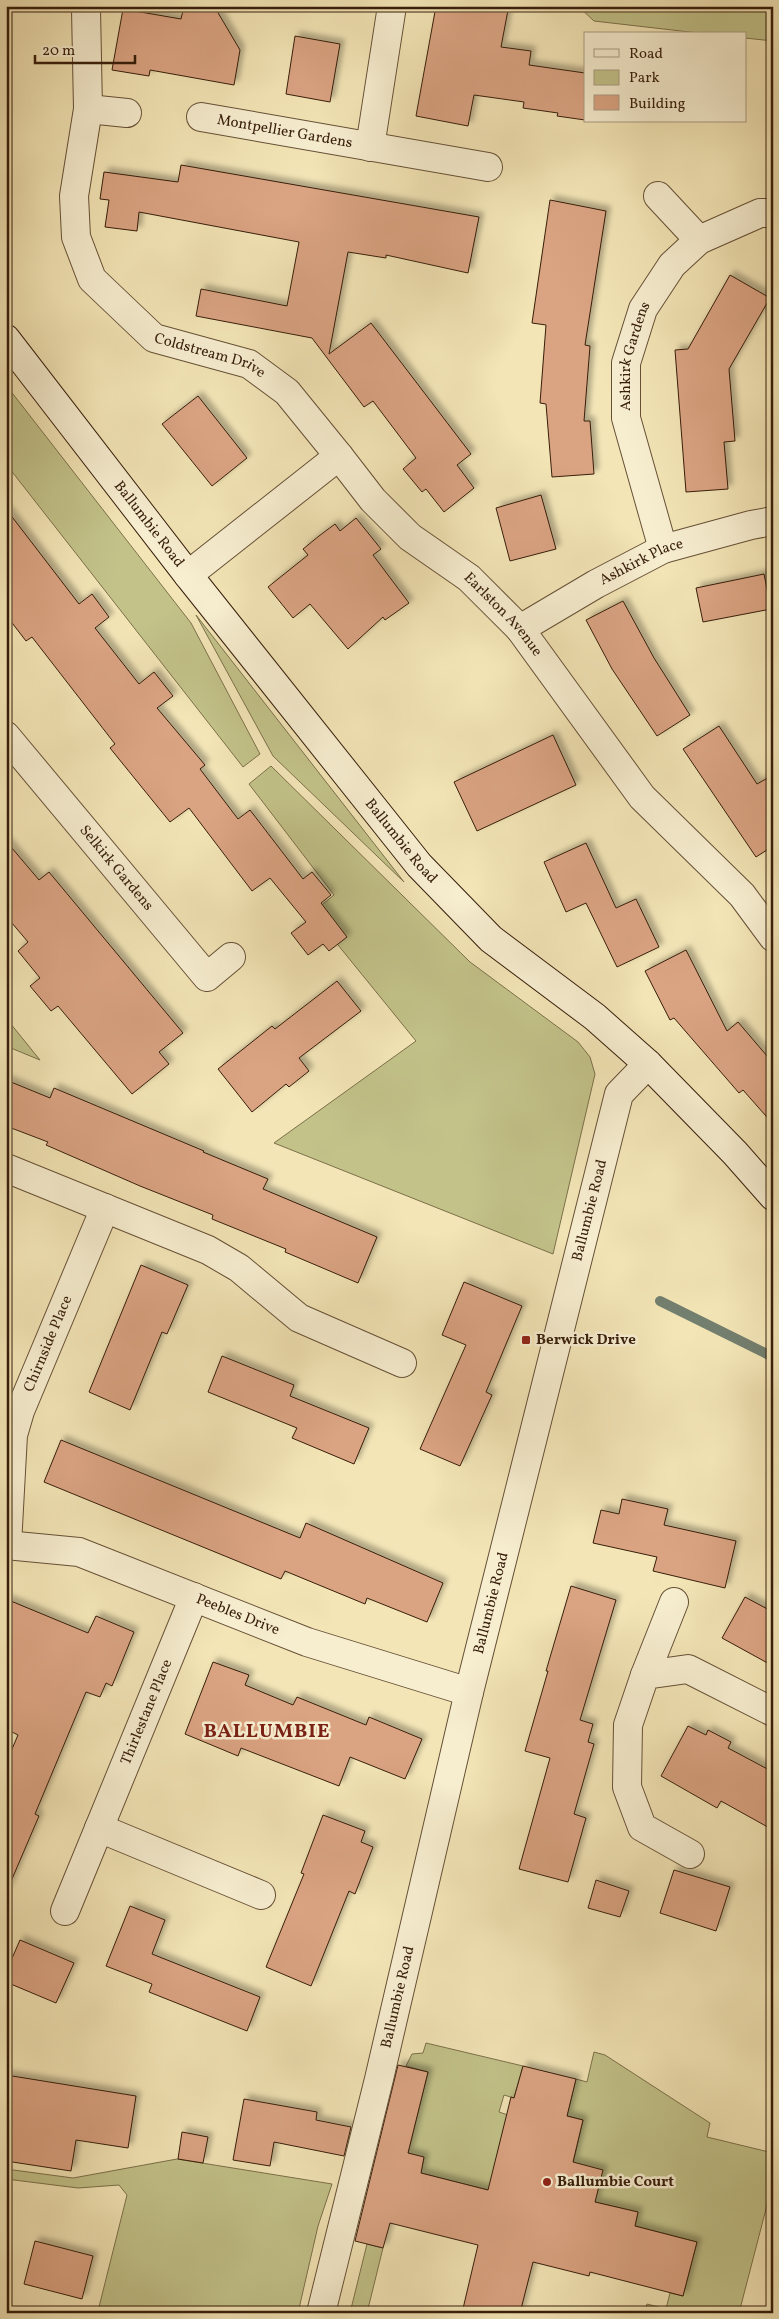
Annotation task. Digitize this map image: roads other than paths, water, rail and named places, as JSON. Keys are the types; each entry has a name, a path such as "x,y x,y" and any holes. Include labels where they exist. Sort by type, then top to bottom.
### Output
{"street":[{"name":"Coldstream Drive","path":"84,6 86,9 88,108 74,196 76,237 92,279 154,338 249,364 287,392 339,456"},
{"name":"Montpellier Gardens","path":"370,147 392,6"},
{"path":"88,108 127,113"},
{"name":"Montpellier Gardens","path":"201,117 488,167"},
{"path":"658,196 699,240"},
{"name":"Ashkirk Gardens","path":"663,549 626,418 626,363 643,309 672,265 699,240 760,213 773,213"},
{"name":"Ballumbie Road","path":"6,339 188,575 419,865 491,939 595,1017 648,1064 619,1094 469,1692 379,2079 322,2313"},
{"path":"188,575 339,456"},
{"name":"Earlston Avenue","path":"339,456 373,500 410,537 469,578 520,628 642,797 742,894 773,937"},
{"name":"Ashkirk Place","path":"520,628 596,584 663,549 751,525 773,521"},
{"name":"Selkirk Gardens","path":"6,736 207,977 231,957"},
{"path":"648,1064 735,1153 773,1196"},
{"path":"6,1168 208,1250 239,1268 299,1318 402,1363"},
{"name":"Chirnside Place","path":"7,1545 13,1435 20,1411 105,1208"},
{"name":"Peebles Drive","path":"7,1545 79,1552 308,1642 469,1692"},
{"name":"Thirlestane Place","path":"65,1911 194,1597"},
{"path":"674,1602 645,1675 628,1725 627,1787 642,1827 690,1854"},
{"path":"645,1675 688,1669 773,1712"},
{"path":"99,1828 261,1895"}],"waterway":[{"path":"660,1301 773,1357"}],"place":[{"name":"Berwick Drive","path":"526,1340"},
{"name":"Ballumbie Court","path":"547,2182"}],"district":[{"name":"BALLUMBIE","path":"267,1732"}]}
